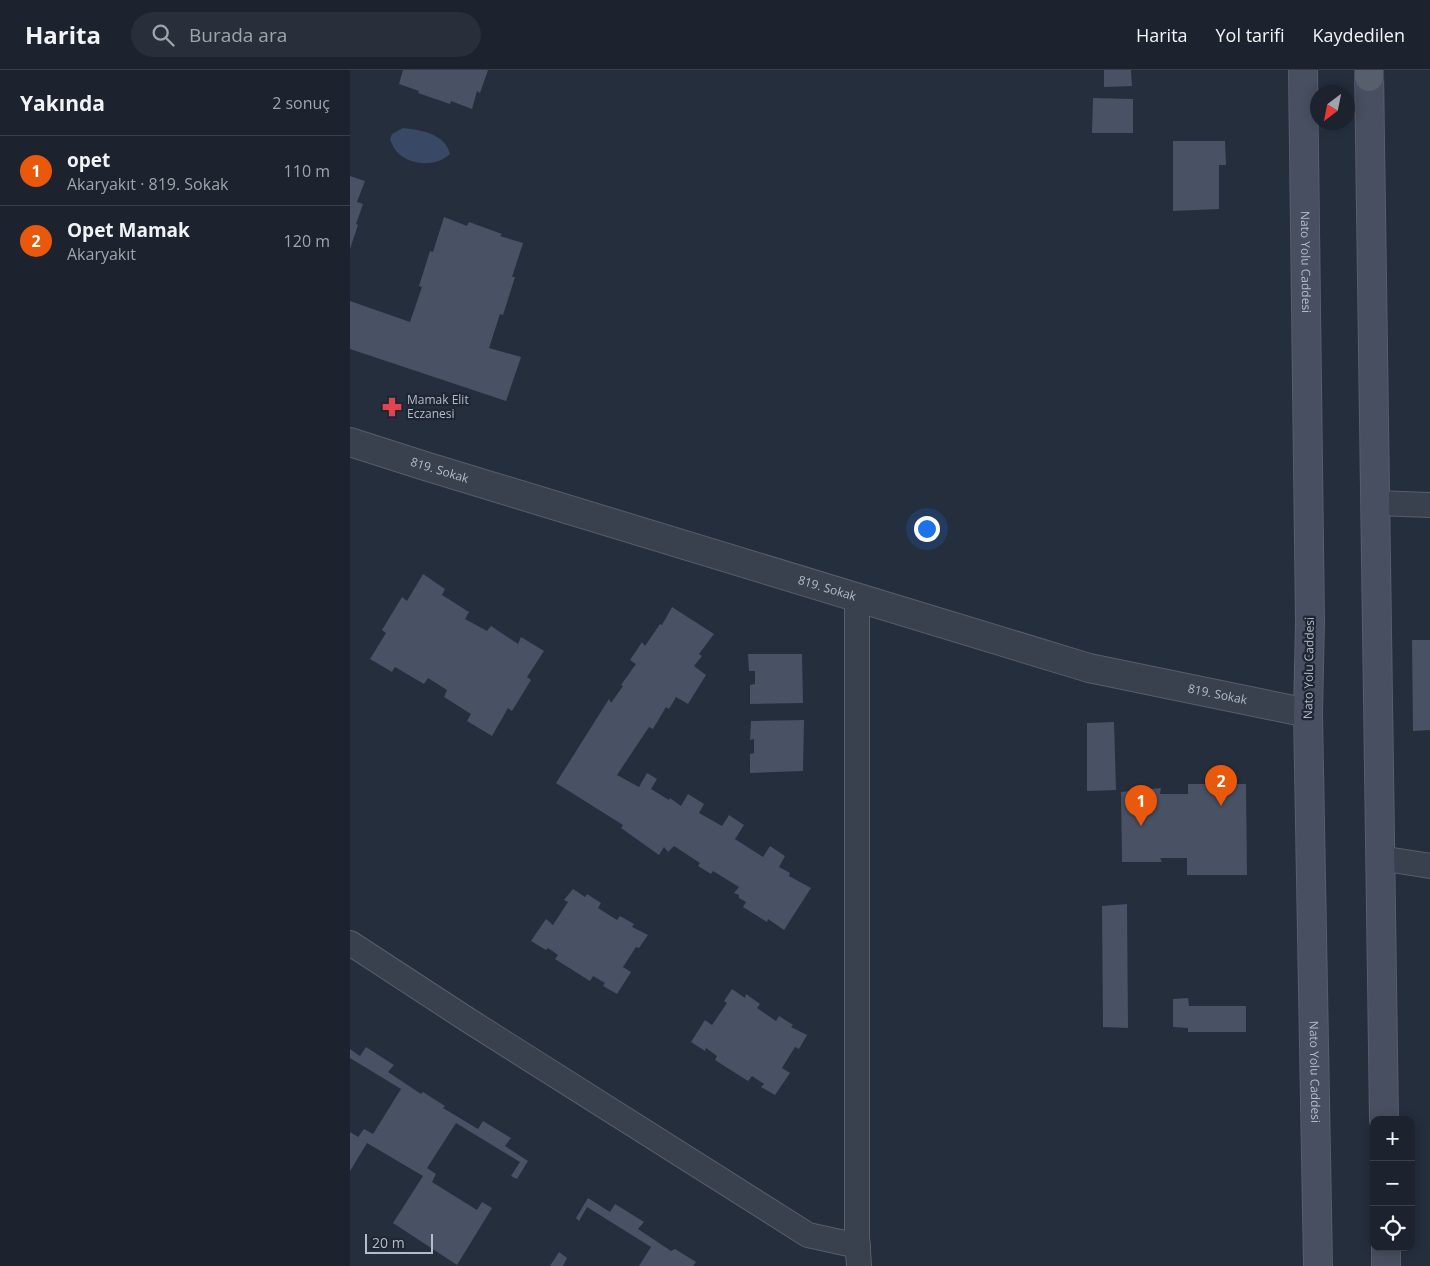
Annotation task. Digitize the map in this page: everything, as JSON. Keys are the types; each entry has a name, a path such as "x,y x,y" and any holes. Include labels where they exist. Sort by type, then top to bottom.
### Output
{"main road":[{"name":"Nato Yolu Caddesi","path":"1303,70 1310,622 1308,713 1318,1266"},
{"path":"1369,72 1384,1116"},
{"path":"1386,1251 1386,1266"}],"street":[{"name":"819. Sokak","path":"350,442 1090,668 1308,713"},
{"path":"1375,503 1430,504"},
{"path":"350,943 468,1020 808,1234 858,1256 857,596"},
{"path":"1380,858 1430,866"}],"water":[{"path":"403,128 432,134 443,142 450,154 431,163 417,162 404,157 395,150 390,139 392,134"}],"building":[{"path":"403,70 488,70 480,93 477,91 472,109 451,101 450,104 399,84"},
{"path":"1104,70 1131,70 1132,86 1104,87"},
{"path":"1093,98 1133,99 1133,133 1092,133"},
{"path":"1173,141 1225,141 1226,165 1219,165 1219,209 1173,211"},
{"path":"350,176 365,181 357,202 363,204 350,249"},
{"path":"444,217 467,226 469,222 502,234 500,236 523,243 503,315 500,314 489,348 521,357 506,401 350,349 350,301 410,322 422,287 419,286 430,251 433,252"},
{"path":"423,574 445,589 442,595 469,612 465,619 487,631 491,626 518,644 521,637 544,651 527,677 531,680 512,711 508,708 492,736 467,721 471,714 444,697 447,690 428,678 424,684 395,667 392,672 370,659 386,633 382,630 402,597 407,601"},
{"path":"672,607 714,634 699,654 702,656 694,666 706,675 688,704 676,697 669,709 666,707 653,729 649,727 617,775 639,787 647,773 657,779 651,789 669,800 670,798 681,806 688,794 704,804 699,813 722,826 729,815 744,825 735,839 763,857 770,846 785,856 779,867 790,873 789,876 811,888 784,930 768,919 767,922 743,907 746,902 734,893 739,887 713,871 711,874 698,866 700,863 674,846 668,852 664,847 659,855 621,828 623,825 556,783 609,699 611,703 623,686 621,685 636,664 630,660 642,642 645,646 660,624 662,625"},
{"path":"1412,640 1430,640 1430,730 1413,731"},
{"path":"748,654 802,654 803,703 750,704 750,685 755,684 755,671 749,671"},
{"path":"804,720 803,771 750,773 750,754 754,753 754,739 750,740 751,721"},
{"path":"1114,722 1116,790 1087,791 1087,723"},
{"path":"1188,784 1246,784 1247,875 1187,875 1187,858 1160,858 1162,862 1122,862 1121,792 1161,788 1160,794 1188,794"},
{"path":"573,889 585,897 587,894 601,903 598,908 617,920 620,916 634,924 632,927 648,935 639,948 636,947 623,967 631,972 617,994 603,986 605,983 593,976 590,981 555,959 558,955 548,948 546,950 531,941 546,919 553,925 568,902 564,900"},
{"path":"1127,904 1128,1028 1103,1027 1102,906"},
{"path":"732,989 745,998 746,994 760,1004 757,1008 776,1021 779,1016 793,1025 791,1027 807,1035 799,1049 795,1047 782,1068 790,1073 775,1095 761,1087 764,1084 752,1076 748,1081 715,1060 717,1056 706,1048 705,1051 691,1042 705,1020 712,1025 727,1003 724,1001"},
{"path":"1188,998 1189,1006 1246,1006 1246,1032 1188,1032 1188,1028 1173,1027 1173,999"},
{"path":"366,1047 394,1065 388,1072 421,1094 423,1092 445,1106 443,1108 478,1129 483,1121 511,1138 505,1146 528,1161 517,1179 511,1176 520,1162 456,1123 427,1168 436,1174 432,1182 477,1210 482,1202 492,1208 457,1265 393,1223 423,1176 367,1143 350,1171 350,1132 358,1137 364,1129 373,1134 401,1089 350,1058 350,1049 360,1056"},
{"path":"588,1198 610,1212 615,1204 644,1222 638,1229 671,1251 675,1249 696,1262 693,1266 639,1266 651,1247 587,1207 579,1221 576,1218"},
{"path":"559,1252 567,1258 563,1266 550,1266"}],"place":[{"name":"Mamak Elit Eczanesi","path":"392,407"},
{"name":"Opet Mamak","path":"1221,806"},
{"name":"opet","path":"1141,826"}]}
